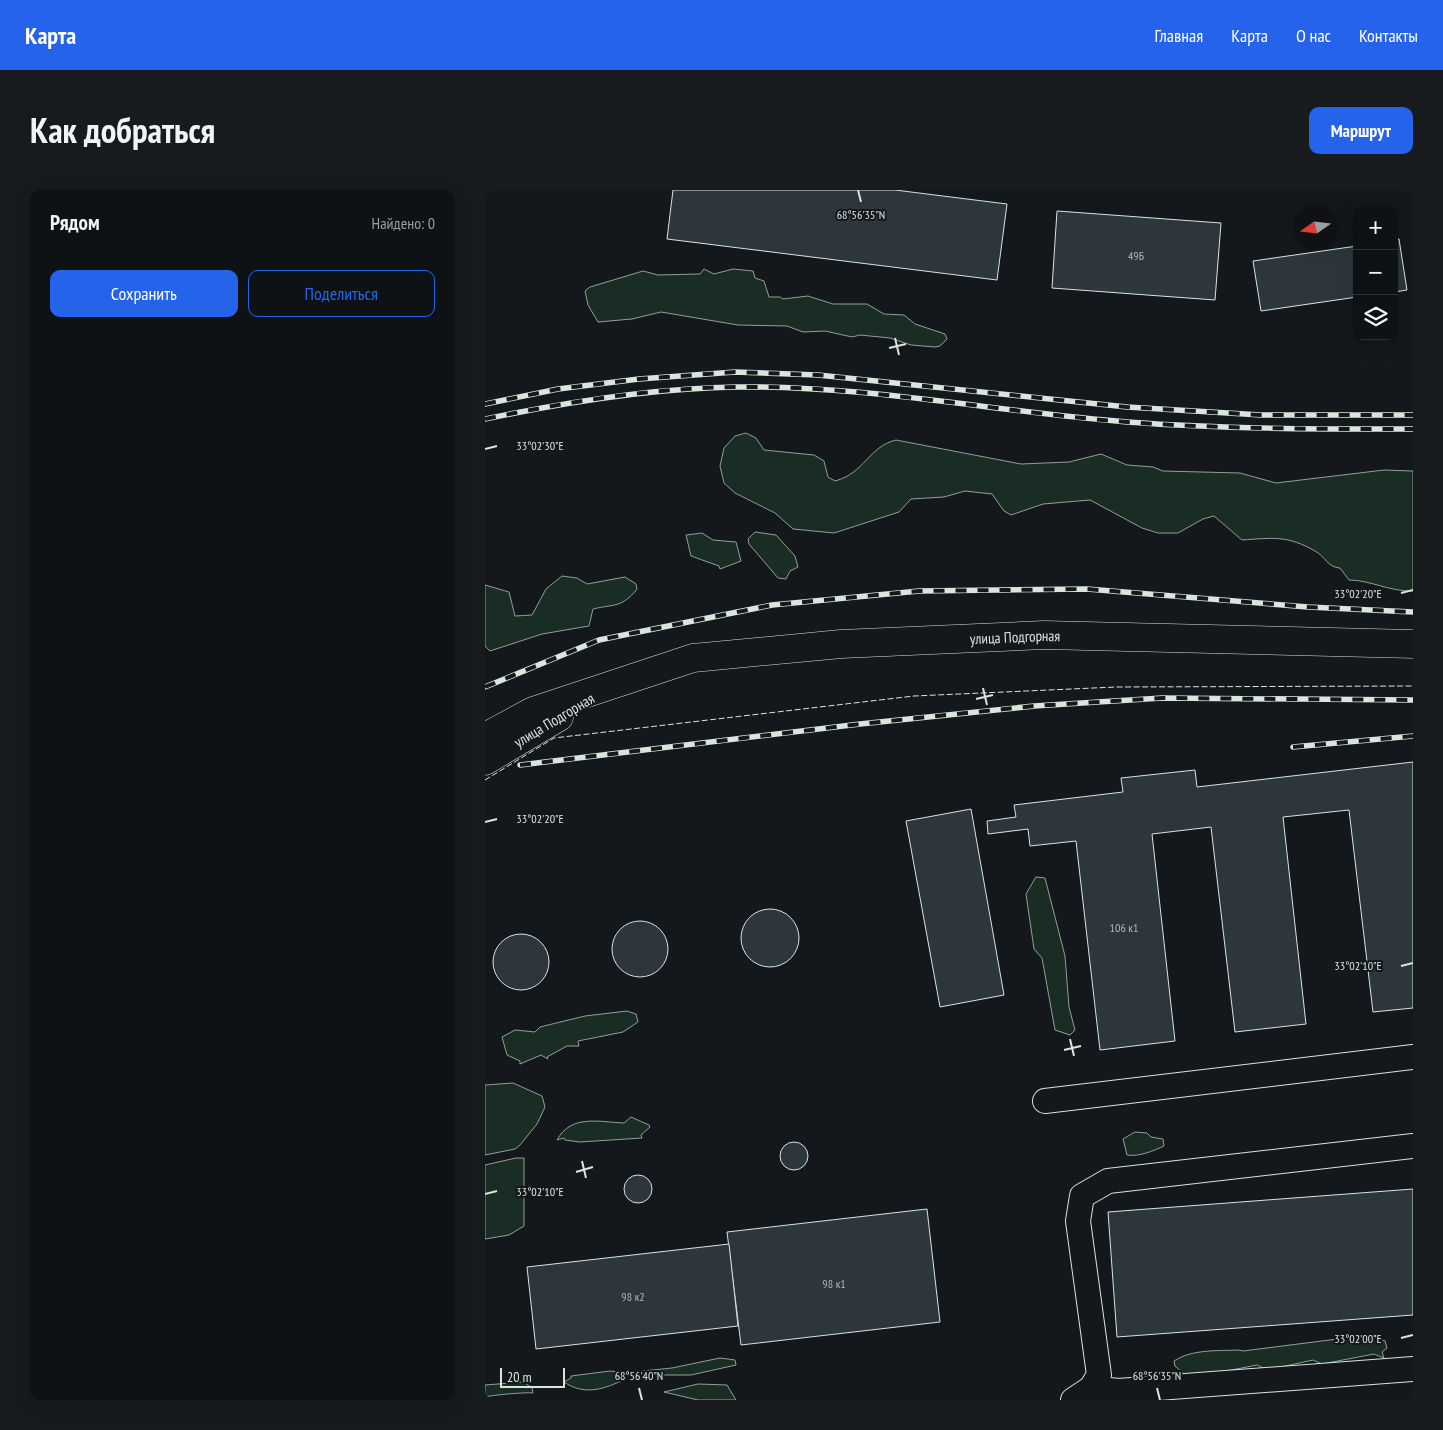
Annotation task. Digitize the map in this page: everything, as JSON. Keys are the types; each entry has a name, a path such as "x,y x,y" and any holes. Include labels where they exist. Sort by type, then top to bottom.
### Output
{"main road":[{"name":"улица Подгорная","path":"485,737 533,710 693,658 841,644 1044,635 1413,644"},
{"name":"улица Подгорная","path":"485,761 623,680"}],"lane":[{"path":"1045,1101 1413,1057"},
{"path":"1082,1394 1099,1375 1077,1221 1082,1196 1108,1181 1413,1146"},
{"path":"1082,1394 1413,1369"}],"green space":[{"path":"704,269 714,274 733,269 753,271 755,278 764,281 769,297 780,297 783,299 808,296 833,304 867,304 884,314 904,315 915,324 945,334 947,339 940,346 935,347 911,345 890,338 860,335 852,337 825,331 803,332 787,326 738,325 661,312 632,319 598,322 588,305 585,291 590,287 643,271 658,275 700,274"},
{"path":"746,433 756,438 764,450 814,455 824,461 828,477 835,481 853,472 879,448 896,440 1021,464 1069,462 1101,454 1127,465 1153,467 1163,471 1240,473 1276,483 1384,470 1413,471 1413,591 1397,590 1349,580 1340,568 1332,566 1319,553 1296,542 1271,538 1242,540 1214,516 1203,519 1178,533 1158,533 1142,528 1090,500 1043,504 1011,515 1004,511 992,494 965,491 944,497 911,499 899,512 834,533 793,529 775,513 735,493 724,483 720,466 724,448 735,436"},
{"path":"755,532 776,535 795,556 798,567 790,571 786,579 778,578 749,544 748,539"},
{"path":"702,533 713,540 736,542 741,561 720,569 719,566 691,556 686,535"},
{"path":"562,576 577,578 587,584 625,577 636,584 637,589 622,602 593,609 589,626 542,634 490,651 485,646 485,585 509,592 515,616 532,615 546,589"},
{"path":"1036,877 1045,878 1065,956 1069,1007 1075,1030 1070,1035 1055,1030 1042,958 1034,949 1026,894"},
{"path":"627,1011 636,1014 638,1022 623,1032 578,1041 579,1046 567,1046 547,1057 548,1059 541,1055 520,1064 520,1061 507,1055 502,1037 515,1030 535,1032 540,1027 585,1016"},
{"path":"513,1083 542,1096 545,1107 537,1124 515,1149 485,1155 485,1085"},
{"path":"631,1117 649,1125 650,1127 641,1135 642,1138 580,1142 565,1140 564,1138 557,1140 570,1126 578,1123 596,1121 624,1123"},
{"path":"1135,1132 1147,1133 1151,1137 1163,1139 1164,1146 1151,1152 1127,1155 1123,1139"},
{"path":"524,1158 524,1226 509,1235 485,1239 485,1165"},
{"path":"1369,1335 1385,1341 1387,1348 1382,1352 1384,1358 1374,1354 1322,1364 1313,1360 1267,1370 1257,1365 1211,1374 1185,1375 1175,1366 1174,1361 1189,1354 1205,1351 1243,1351"},
{"path":"720,1358 735,1360 736,1365 691,1375 645,1375 634,1377 633,1372 672,1368"},
{"path":"610,1371 619,1372 621,1381 600,1389 578,1389 564,1382 571,1378 571,1376"},
{"path":"524,1382 532,1388 533,1393 485,1397 485,1385"},
{"path":"698,1384 727,1385 736,1400 698,1400 664,1392"}],"building":[{"path":"673,190 895,190 1007,204 997,280 667,239"},
{"path":"1057,211 1221,223 1215,300 1052,288"},
{"path":"1398,239 1407,290 1398,291 1398,250"},
{"path":"1353,247 1353,298 1261,311 1253,261"},
{"path":"1413,762 1413,1008 1373,1012 1349,810 1283,817 1306,1024 1235,1032 1211,827 1152,834 1175,1041 1100,1050 1076,841 1030,846 1028,829 988,834 987,821 1016,817 1014,805 1123,792 1121,778 1195,770 1197,787"},
{"path":"971,809 1004,995 940,1007 906,821"},
{"path":"770,909 781,911 794,922 799,938 797,949 786,962 770,967 759,965 746,954 741,938 743,927 754,914"},
{"path":"640,921 651,923 660,929 666,938 668,949 666,960 660,969 651,975 640,977 629,975 620,969 614,960 612,949 614,938 620,929 629,923"},
{"path":"515,934 527,934 537,938 545,946 549,962 545,978 537,986 527,990 515,990 505,986 497,978 493,968 493,956 497,946 505,938"},
{"path":"794,1142 804,1146 808,1156 804,1166 794,1170 784,1166 780,1156 784,1146"},
{"path":"638,1175 648,1179 652,1189 648,1199 638,1203 628,1199 624,1189 628,1179"},
{"path":"1413,1189 1413,1315 1117,1337 1108,1212"},
{"path":"927,1209 940,1322 741,1345 727,1232"},
{"path":"729,1244 738,1326 536,1349 527,1267"}],"railway":[{"path":"485,404 558,389 639,379 735,372 818,375 1127,407 1261,415 1413,415"},
{"path":"485,419 547,407 641,393 736,387 833,390 1127,422 1306,429 1413,429"},
{"path":"485,687 599,640 772,605 919,591 1087,589 1308,607 1413,612"},
{"path":"520,765 860,724 1034,706 1162,698 1413,700"},
{"path":"1293,747 1413,736"}],"fence":[{"path":"485,780 554,738 914,696 1116,687 1413,686"}]}
